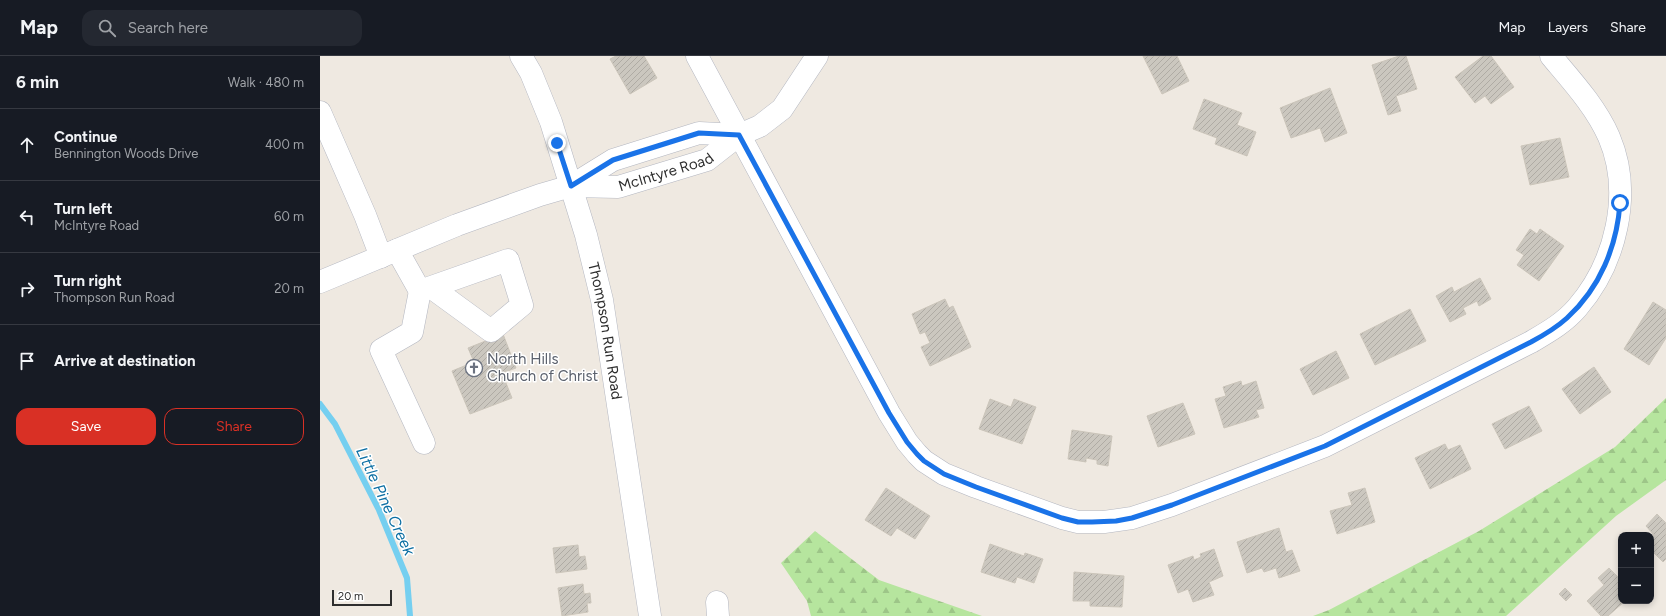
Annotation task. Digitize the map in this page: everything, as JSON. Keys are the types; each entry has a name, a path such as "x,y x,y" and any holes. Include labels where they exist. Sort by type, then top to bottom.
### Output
{"street":[{"name":"Thompson Run Road","path":"521,56 531,73 551,122 586,236 602,300 650,616"},
{"path":"697,56 889,413 907,442 924,461 944,474 1032,508 1078,522 1104,522 1132,518 1172,505 1325,446 1531,342 1554,328 1577,308 1589,293 1599,276 1613,243 1619,214 1619,177 1613,148 1600,121 1582,94 1551,56"},
{"path":"739,135 760,126 782,109 817,56"},
{"path":"320,112 325,136 365,215 389,254 426,289 412,332 382,350 424,443"},
{"name":"McIntyre Road","path":"320,282 457,225 540,195 571,186 613,160 699,133 739,135"},
{"name":"McIntyre Road","path":"571,186 618,187 707,160 739,135"}],"green space":[{"path":"1666,398 1666,480 1616,516 1506,616 1313,616 1329,610 1479,531 1615,447"},
{"path":"815,531 879,580 982,616 811,616 807,601 781,563"}],"building":[{"path":"616,56 644,56 657,78 630,94 610,59"},
{"path":"1143,56 1177,56 1189,81 1162,94"},
{"path":"1399,56 1406,56 1417,89 1396,96 1401,111 1388,115 1372,65"},
{"path":"1483,56 1491,56 1514,87 1491,104 1485,96 1475,103 1455,77"},
{"path":"1330,88 1347,133 1325,142 1320,128 1291,138 1280,108"},
{"path":"1204,99 1242,113 1237,125 1256,132 1247,156 1215,144 1217,138 1193,129"},
{"path":"1560,138 1569,177 1530,185 1521,146"},
{"path":"1530,229 1537,234 1540,229 1564,246 1539,281 1517,265 1524,255 1516,250"},
{"path":"1480,278 1491,299 1479,306 1477,301 1463,308 1466,314 1450,322 1436,296 1452,287 1454,292"},
{"path":"945,299 949,308 953,306 971,347 930,366 921,347 930,343 925,332 920,334 912,314"},
{"path":"1653,302 1666,310 1666,338 1649,365 1624,349"},
{"path":"1410,309 1426,341 1375,365 1360,334"},
{"path":"503,334 516,368 502,373 512,398 470,414 452,371 474,362 468,348"},
{"path":"1336,351 1349,378 1313,395 1300,369"},
{"path":"1594,367 1611,392 1580,414 1562,389"},
{"path":"1241,381 1242,386 1256,381 1264,408 1256,410 1259,417 1224,428 1215,399 1226,396 1223,387"},
{"path":"990,399 1011,407 1014,399 1036,407 1022,444 979,429"},
{"path":"1183,403 1195,434 1158,447 1147,416"},
{"path":"1529,406 1542,431 1505,449 1492,424"},
{"path":"1072,430 1112,436 1108,466 1097,464 1097,460 1086,458 1086,462 1068,459"},
{"path":"1445,444 1448,450 1460,445 1471,469 1430,489 1415,458"},
{"path":"886,488 930,516 915,539 897,528 891,536 865,520"},
{"path":"1365,488 1375,522 1337,534 1330,511 1352,505 1348,493"},
{"path":"1657,514 1666,523 1666,559 1663,562 1654,553 1654,532 1651,532 1646,526"},
{"path":"1279,528 1286,552 1292,550 1300,571 1279,578 1276,568 1264,572 1262,568 1247,573 1237,542"},
{"path":"990,544 1024,556 1025,553 1043,559 1034,583 1017,577 1015,583 981,572"},
{"path":"578,545 579,557 585,556 587,569 556,573 553,548"},
{"path":"1214,549 1223,576 1209,582 1214,595 1193,602 1188,589 1178,593 1168,565 1193,556 1194,560 1201,557 1200,554"},
{"path":"1609,568 1618,577 1618,604 1622,604 1608,616 1601,616 1587,601 1604,585 1598,578"},
{"path":"1074,572 1124,576 1122,607 1090,606 1090,601 1073,601"},
{"path":"583,584 584,594 590,593 591,603 587,603 588,612 562,616 558,588"},
{"path":"1565,588 1572,595 1566,601 1559,594"}],"waterway":[{"name":"Little Pine Creek","path":"320,404 335,424 379,510 407,578 410,616"}],"place":[{"name":"North Hills Church of Christ","path":"474,368"}],"route":[{"path":"557,143 571,186 613,160 699,133 739,135 838,315 889,413 907,442 917,454 924,461 944,474 1032,508 1078,522 1104,522 1132,518 1172,505 1283,463 1325,446 1531,342 1567,318 1589,293 1602,271 1613,243 1620,203"}]}
